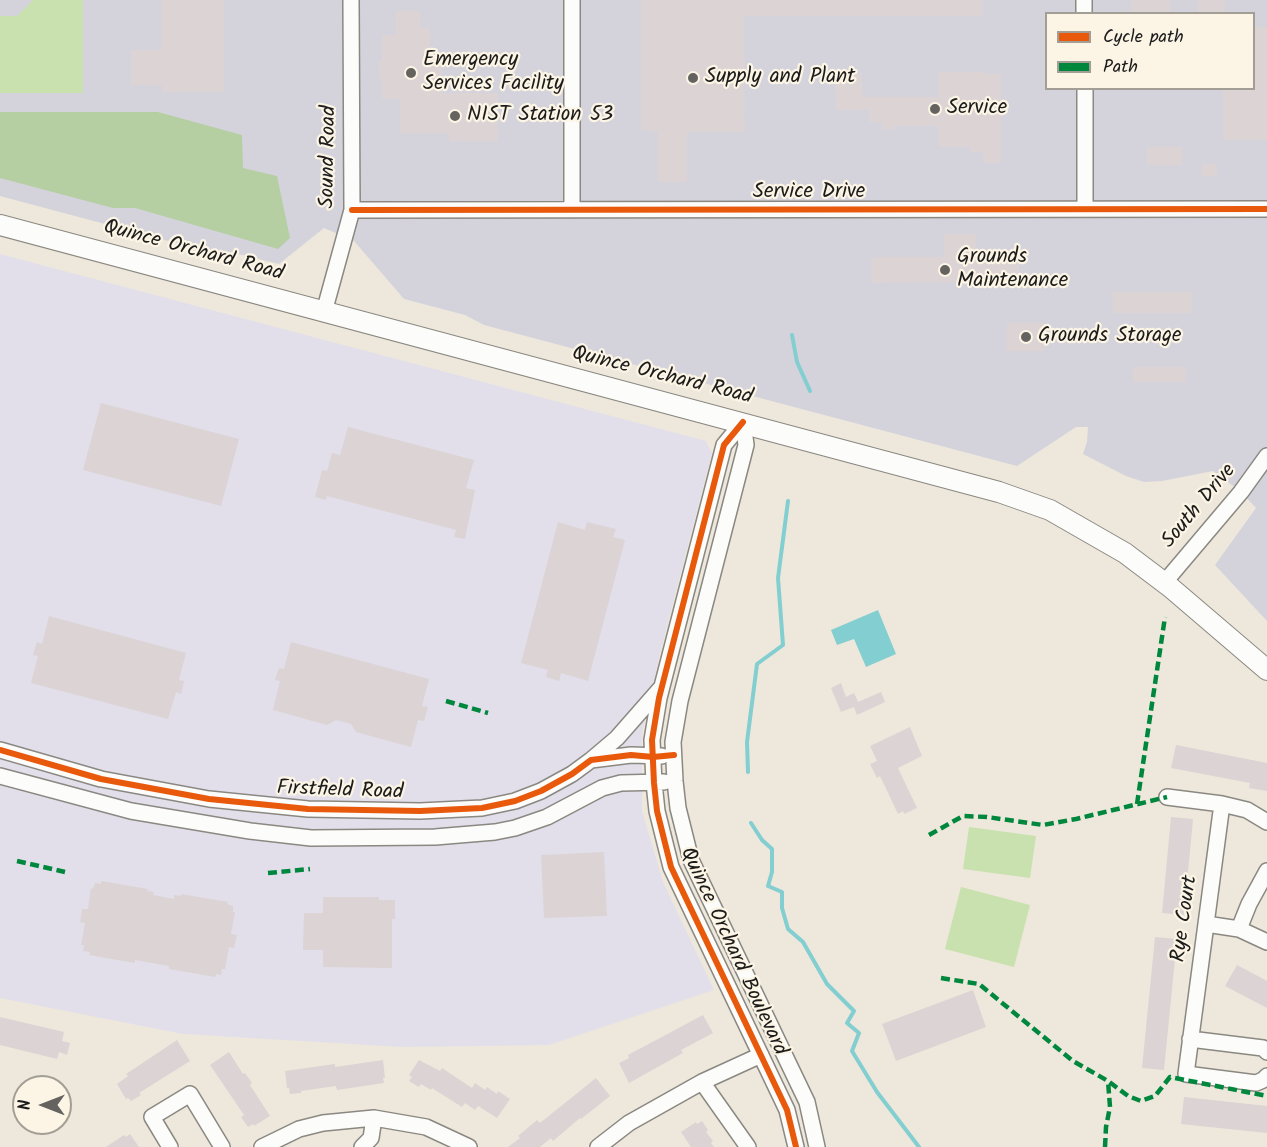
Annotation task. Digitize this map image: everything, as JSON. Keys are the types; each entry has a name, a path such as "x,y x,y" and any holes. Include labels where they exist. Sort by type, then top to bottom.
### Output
{"main road":[{"name":"Quince Orchard Road","path":"0,225 999,492 1050,510 1125,552 1267,670"}],"street":[{"name":"Sound Road","path":"324,312 352,210 351,0"},
{"path":"572,0 572,210"},
{"path":"1084,90 1085,209"},
{"name":"Service Drive","path":"352,210 1267,209"},
{"name":"Quince Orchard Boulevard","path":"743,422 724,446 662,687 652,740 654,782 657,811 670,867 787,1110 796,1147"},
{"name":"Quince Orchard Boulevard","path":"743,422 746,445 680,701 673,741 675,782 678,808 691,860 807,1102 817,1147"},
{"name":"South Drive","path":"1164,583 1265,466"},
{"path":"591,760 624,731 662,687"},
{"name":"Firstfield Road","path":"0,750 100,779 219,801 308,809 410,811 482,808 514,801 572,774 591,760 630,754 653,757 674,755"},
{"name":"Firstfield Road","path":"0,776 131,811 250,831 311,838 435,837 495,832 547,817 602,788 621,783 675,782"},
{"path":"1167,797 1222,804 1247,810 1267,822"},
{"name":"Rye Court","path":"1222,804 1186,1074 1256,1083 1267,1076"},
{"path":"1239,929 1249,904 1267,872"},
{"path":"1206,924 1239,929 1267,942"},
{"path":"1190,1039 1263,1048 1267,1052"},
{"path":"598,1147 629,1123 702,1082 761,1055"},
{"path":"702,1082 748,1147"},
{"path":"170,1147 152,1118 190,1094 222,1147"},
{"path":"262,1147 307,1126 340,1120 374,1118 426,1127 469,1147"},
{"path":"362,1147 371,1138 374,1118"}],"shaded area":[{"path":"0,0 1267,0 1267,621 1215,565 1256,508 1241,492 1213,471 1162,481 1144,482 1126,476 1083,454 1088,427 1076,427 1017,466 484,325 465,315 404,299 354,241 324,228 279,264 230,252 206,251 0,196"},
{"path":"0,254 706,441 712,453 661,649 642,734 642,811 663,882 714,990 549,1045 402,1047 183,1034 0,998"}],"green space":[{"path":"33,0 83,0 83,93 0,93 0,16 17,16"},
{"path":"0,112 158,112 242,135 243,168 277,176 290,238 278,249 135,208 113,208 0,178"},
{"path":"969,827 1036,836 1030,878 963,869"},
{"path":"961,887 1030,905 1014,967 945,949"}],"water":[{"path":"878,610 896,654 866,667 854,639 837,645 831,630"}],"building":[{"path":"162,0 224,0 224,92 162,92 162,85 131,85 131,50 162,50"},
{"name":"Supply and Plant","path":"641,0 983,0 983,16 744,16 745,132 687,132 687,182 658,182 658,132 641,130"},
{"path":"1131,0 1170,0 1170,12 1131,12"},
{"path":"1198,0 1225,0 1225,12 1198,12"},
{"name":"Emergency Services Facility","path":"396,11 420,11 420,28 430,28 430,59 442,59 442,93 498,93 498,141 449,141 449,133 400,133 400,99 382,99 382,79 379,78 382,35 396,35"},
{"path":"1255,27 1267,27 1267,140 1223,140 1223,90 1255,90"},
{"name":"Service","path":"938,72 1001,74 1001,163 983,163 983,152 970,152 970,147 938,147 938,126 894,126 894,129 882,130 882,122 869,122 869,110 836,110 835,73 862,73 862,97 938,97"},
{"path":"1147,147 1182,147 1182,165 1147,165"},
{"path":"1202,164 1217,164 1217,176 1202,176"},
{"name":"Grounds Maintenance","path":"944,234 976,234 976,258 1019,258 1019,282 871,283 871,257 944,257"},
{"path":"1112,292 1192,292 1192,313 1113,313"},
{"name":"Grounds Storage","path":"1007,323 1045,323 1045,351 1006,351"},
{"path":"1133,367 1186,367 1186,382 1133,382"},
{"path":"101,403 239,439 221,506 83,470"},
{"path":"348,427 474,460 466,488 475,490 465,539 454,537 456,530 327,496 326,500 315,497 322,470 327,471 332,453 340,455"},
{"path":"558,522 585,530 587,522 616,529 613,537 625,540 588,681 561,673 559,681 546,677 548,670 521,663"},
{"path":"49,616 186,653 179,680 184,681 181,694 176,692 168,719 31,683 38,656 33,655 37,642 42,644"},
{"path":"291,642 429,679 422,706 428,707 424,721 418,720 411,747 356,732 351,724 336,720 327,725 273,710 280,681 275,680 279,668 284,669"},
{"path":"841,683 846,697 854,693 858,702 881,692 885,702 857,715 854,707 841,712 831,688"},
{"path":"910,727 922,756 898,768 917,808 904,814 903,811 898,814 880,776 877,778 870,764 877,761 870,746"},
{"path":"1176,745 1267,763 1267,791 1249,788 1250,783 1171,768"},
{"path":"1171,817 1193,819 1184,915 1162,913"},
{"path":"604,852 607,916 544,918 541,855"},
{"path":"101,881 148,889 147,891 154,892 153,895 174,899 174,895 181,896 181,894 228,902 227,904 233,906 233,912 235,912 231,934 237,935 234,948 229,947 225,969 222,969 221,975 216,974 215,977 169,969 169,966 89,955 90,952 83,951 84,945 81,945 85,923 80,922 82,909 88,909 91,888 93,889 95,883 101,884"},
{"path":"323,897 379,897 379,900 395,900 395,919 392,919 392,968 323,967 323,950 303,950 304,913 323,913"},
{"path":"1155,937 1177,939 1164,1070 1142,1068"},
{"path":"1237,965 1267,981 1267,1008 1225,986"},
{"path":"973,990 986,1027 896,1061 882,1024"},
{"path":"703,1015 713,1033 681,1050 683,1053 629,1083 619,1063 629,1058 628,1055"},
{"path":"0,1017 64,1032 62,1041 70,1043 67,1055 59,1052 57,1059 0,1045"},
{"path":"177,1040 190,1061 139,1093 141,1095 131,1101 126,1099 117,1084 128,1076 126,1074"},
{"path":"229,1052 243,1074 245,1073 252,1083 250,1085 270,1116 254,1126 253,1124 248,1127 241,1117 244,1115 210,1065"},
{"path":"383,1060 384,1083 337,1090 336,1086 290,1094 287,1088 285,1071"},
{"path":"419,1060 440,1071 442,1068 472,1088 475,1083 485,1090 487,1087 497,1094 498,1091 510,1099 497,1118 478,1106 475,1110 465,1103 462,1107 432,1088 431,1090 421,1084 419,1087 409,1081 412,1077 409,1075"},
{"path":"596,1078 610,1096 553,1141 551,1138 540,1147 508,1147 537,1120 540,1123"},
{"path":"1184,1097 1267,1106 1267,1133 1181,1124"},
{"path":"702,1121 714,1147 691,1147 681,1132 696,1122 697,1124"},
{"path":"130,1134 139,1147 106,1147 124,1135 126,1137"}],"waterway":[{"path":"792,335 797,362 810,391"},
{"path":"748,772 747,742 757,664 783,645 778,578 788,501"},
{"path":"751,823 762,840 772,849 772,872 768,886 782,892 782,908 788,929 803,942 827,984 854,1011 847,1023 859,1033 852,1051 877,1092 919,1147"}],"marked path":[{"path":"1137,804 1165,617"},
{"path":"446,701 488,713"},
{"path":"929,835 963,816 1043,825 1167,797"},
{"path":"17,861 65,872"},
{"path":"268,873 310,869"},
{"path":"941,978 979,984 1073,1061 1108,1081 1128,1096 1141,1101 1155,1096 1170,1077 1267,1096"},
{"path":"1105,1147 1110,1107 1108,1081"}],"cycle path":[{"path":"352,210 1267,209"},
{"path":"743,422 724,445 659,698 652,740 654,783 657,811 671,867 787,1110 796,1147"},
{"path":"0,750 101,779 209,799 308,809 420,811 482,808 515,801 541,791 572,774 591,760 631,755 653,757 674,755"}],"place":[{"name":"Emergency Services Facility","path":"411,73"},
{"name":"Supply and Plant","path":"693,78"},
{"name":"Service","path":"935,109"},
{"name":"NIST Station 53","path":"455,116"},
{"name":"Grounds Maintenance","path":"945,270"},
{"name":"Grounds Storage","path":"1026,337"}]}
